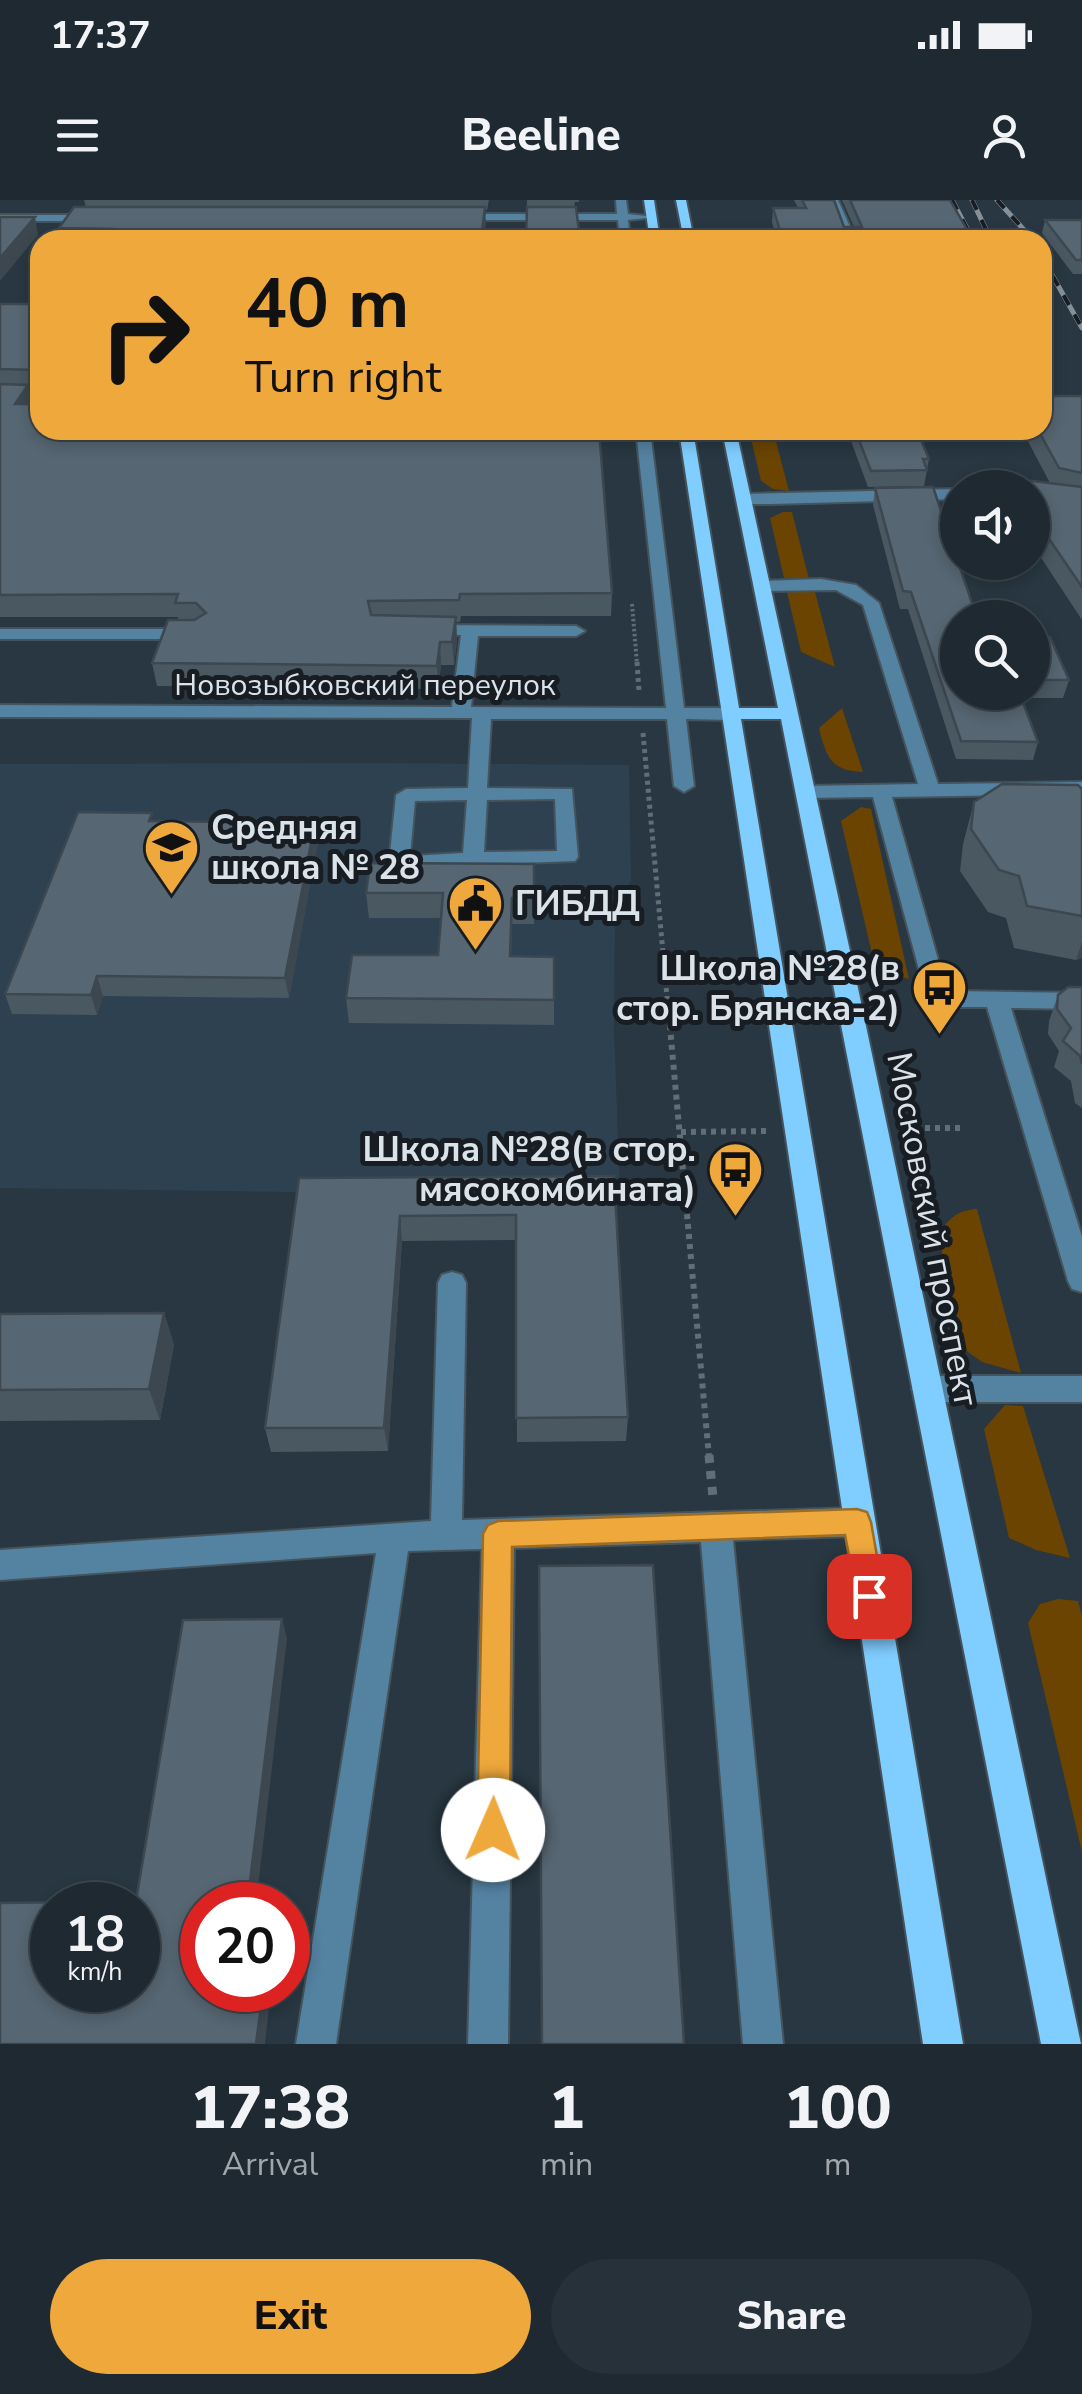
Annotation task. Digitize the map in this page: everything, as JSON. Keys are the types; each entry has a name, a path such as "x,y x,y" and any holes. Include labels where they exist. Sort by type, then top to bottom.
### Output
{"main road":[{"path":"649,200 653,230"},
{"path":"681,200 687,230"},
{"path":"651,217 684,217"},
{"path":"688,440 943,2044"},
{"name":"Московский проспект","path":"730,440 806,792 1061,2044"},
{"path":"730,714 789,713"}],"street":[{"path":"488,217 489,200"},
{"path":"621,200 625,230"},
{"path":"833,200 846,230"},
{"path":"431,217 651,217"},
{"path":"0,218 114,218"},
{"path":"0,396 30,397"},
{"path":"645,440 684,786"},
{"path":"744,500 796,500 865,493 940,494"},
{"path":"763,586 836,587 864,592 871,603 930,790"},
{"path":"415,630 576,630"},
{"path":"470,630 477,794 473,859"},
{"path":"0,634 198,634"},
{"name":"Новозыбковский переулок","path":"0,712 730,714"},
{"path":"806,792 1082,788"},
{"path":"880,791 936,992 947,999 1082,1000"},
{"path":"565,793 568,858 473,859 400,863 406,795 565,793"},
{"path":"996,1000 1082,1281"},
{"path":"446,1536 452,1283"},
{"path":"928,1389 1082,1390"},
{"path":"0,1565 394,1537 857,1522"},
{"path":"716,1529 763,2044"},
{"path":"488,2044 498,1534"},
{"path":"316,2044 394,1537"}],"path":[{"path":"632,600 716,1529"}],"shaded area":[{"path":"751,440 776,440 789,491 773,489 761,481"},
{"path":"792,512 809,579 784,578 770,518"},
{"path":"787,592 815,592 835,667 801,652"},
{"path":"842,708 863,772 837,765 824,747 819,728"},
{"name":"Средняя школа № 28","path":"0,764 629,765 631,881 615,904 614,1029 620,1190 286,1192 0,1188"},
{"path":"861,807 871,809 909,979 883,971 873,958 841,821"},
{"path":"977,1209 1021,1373 982,1362 965,1350 938,1235 954,1216"},
{"path":"1005,1405 1023,1406 1070,1558 1009,1538 984,1429"},
{"path":"1058,1599 1078,1601 1082,1616 1082,1852 1028,1623 1040,1604"}],"building":[{"path":"802,200 834,200 844,227 862,227 850,200 950,200 967,230 780,230 773,208 806,208"},
{"path":"74,207 485,207 482,230 59,228"},
{"path":"527,207 576,207 579,230 526,230"},
{"path":"0,217 35,217 0,258"},
{"path":"1045,220 1082,220 1082,260 1076,260"},
{"path":"0,304 30,304 30,370 0,369"},
{"path":"0,384 28,385 15,404 30,404 30,440 600,440 612,593 460,594 459,600 368,601 371,615 456,617 452,642 440,642 437,666 152,663 168,620 194,620 206,613 196,603 175,603 178,594 0,595"},
{"path":"1052,396 1082,396 1082,473 1059,468 1044,440 1052,440"},
{"path":"859,440 921,440 929,459 923,459 927,470 871,471"},
{"path":"1050,483 1082,487 1082,587 1050,540"},
{"path":"933,487 940,508 940,580 964,580 971,600 940,600 940,678 911,592 903,591 875,488"},
{"path":"1050,637 1069,680 1050,680"},
{"path":"951,710 1026,710 1038,742 961,741"},
{"path":"1002,784 1078,785 1082,789 1082,916 1027,906 1019,876 999,870 971,829 974,802"},
{"path":"78,812 152,813 149,821 315,823 285,978 97,976 91,995 5,994"},
{"path":"370,863 534,864 534,898 512,898 510,956 554,957 554,1000 346,998 352,955 438,955 443,893 366,893"},
{"path":"1068,987 1082,987 1082,1064 1080,1056 1063,1041 1071,1028 1057,1009 1058,995"},
{"path":"614,1176 628,1417 516,1418 516,1215 400,1216 384,1428 265,1428 299,1178"},
{"path":"164,1313 149,1389 0,1390 0,1314"},
{"path":"653,1565 684,2044 542,2044 539,1566"},
{"path":"282,1619 250,1882 180,1882 180,2012 260,2012 256,2044 0,2044 0,1903 30,1903 30,2012 160,2012 160,1882 139,1882 183,1620"}],"railway":[{"path":"952,200 968,230"},
{"path":"972,200 986,230"},
{"path":"997,200 1024,230"},
{"path":"1052,275 1082,328"}],"place":[{"name":"Средняя школа № 28","path":"172,896"},
{"name":"ГИБДД","path":"476,952"},
{"name":"Школа №28(в стор. Брянска-2)","path":"939,1037"},
{"name":"Школа №28(в стор. мясокомбината)","path":"735,1218"}],"route":[{"path":"493,1830 498,1534 857,1522 869,1596"}]}
